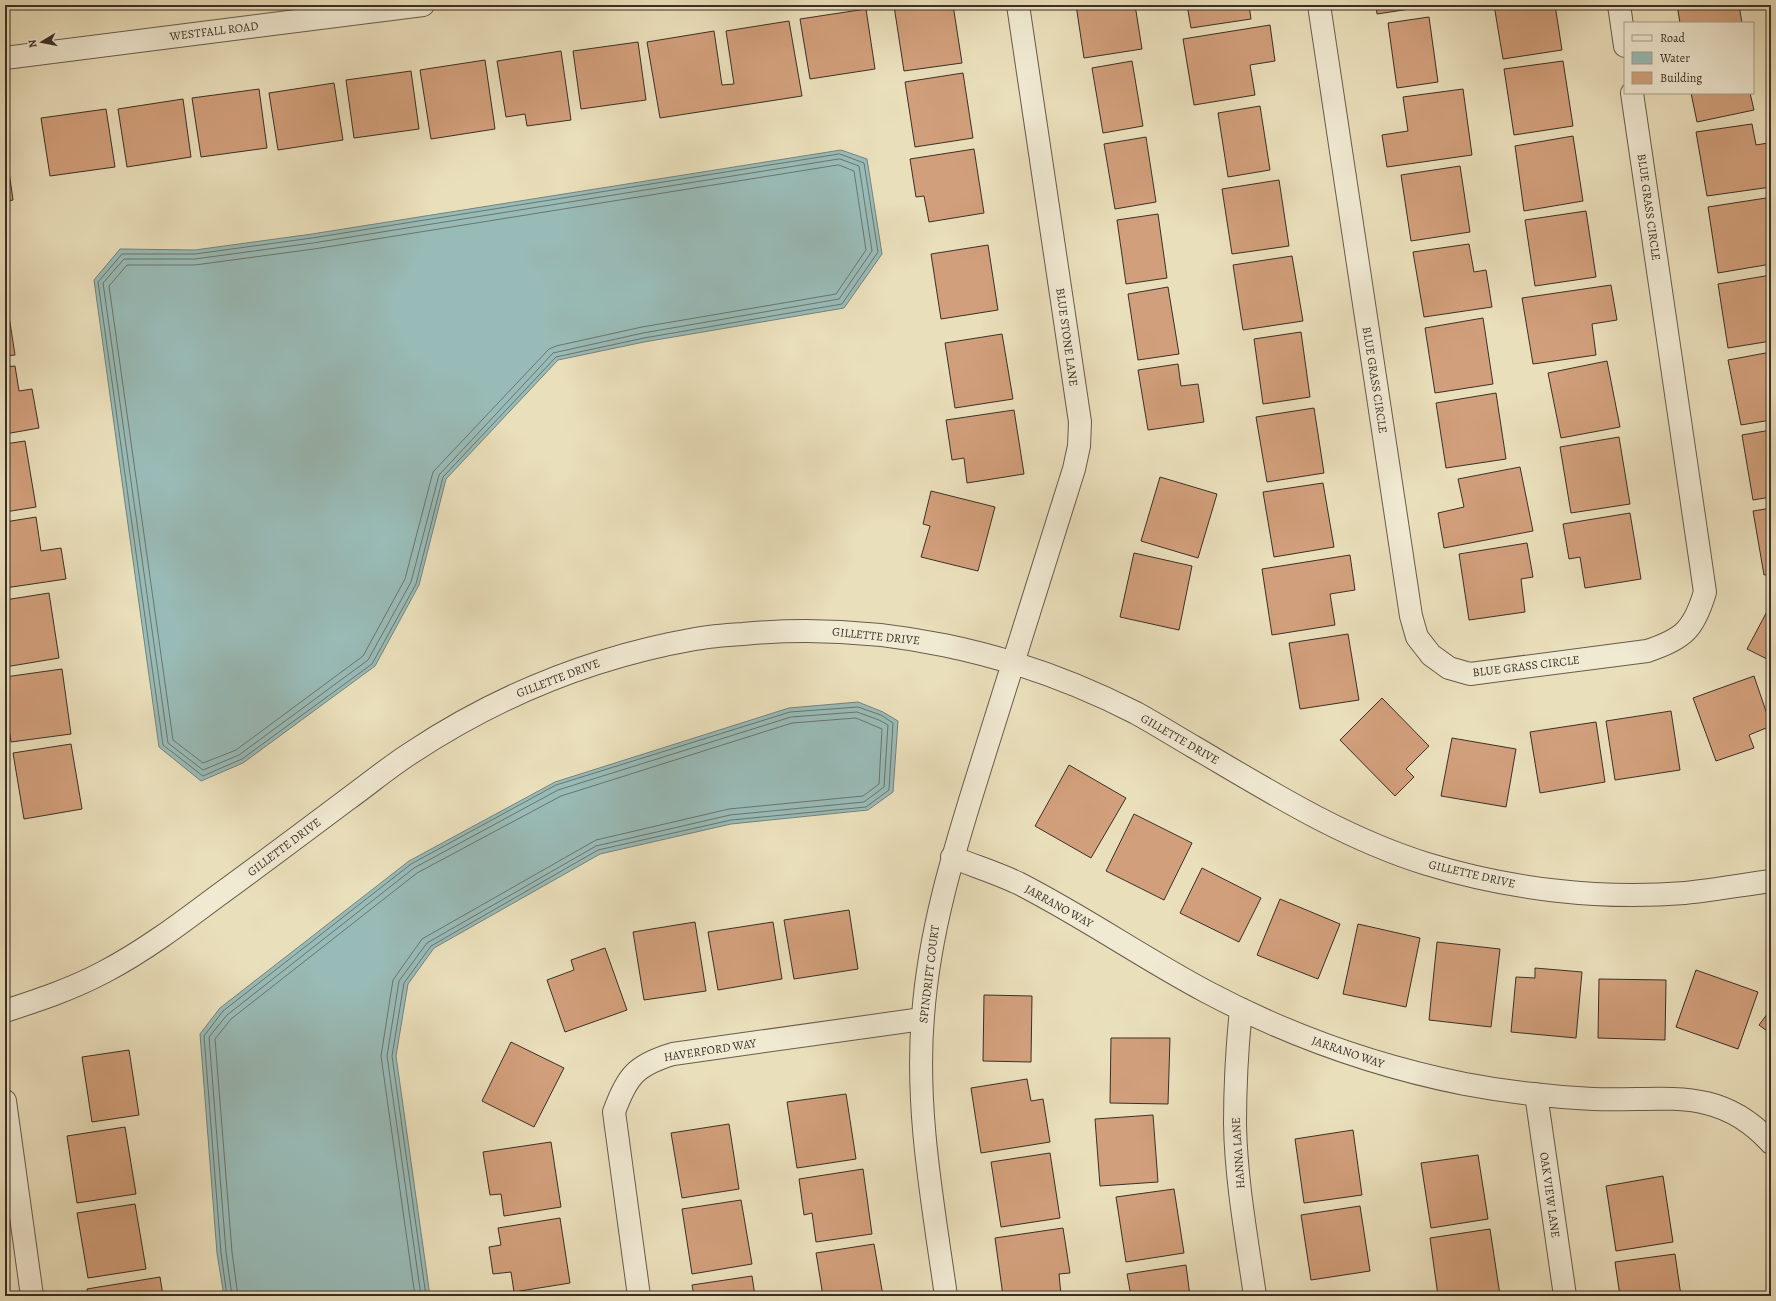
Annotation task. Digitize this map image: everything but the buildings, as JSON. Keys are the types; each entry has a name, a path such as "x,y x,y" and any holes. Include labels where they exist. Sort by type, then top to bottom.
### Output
{"street":[{"name":"WESTFALL ROAD","path":"5,58 423,5"},
{"name":"BLUE STONE LANE","path":"1013,662 1074,469 1079,446 1080,422 1018,5"},
{"name":"BLUE GRASS CIRCLE","path":"1319,5 1411,616 1418,637 1431,655 1449,668 1470,674 1647,651 1668,644 1686,631 1698,613 1705,592 1632,94"},
{"path":"1619,5 1624,39"},
{"name":"GILLETTE DRIVE","path":"5,1011 60,992 103,973 164,936 410,754 477,713 524,689 599,662 650,648 701,638 780,630 859,632 938,643 1013,662 1065,680 1136,714 1306,813 1353,836 1426,864 1502,883 1554,891 1606,894 1684,893 1771,881"},
{"name":"SPINDRIFT COURT","path":"946,1296 927,1152 921,1082 922,1019 933,933 952,857 1013,662"},
{"name":"JARRANO WAY","path":"952,857 1023,886 1205,991 1295,1034 1379,1063 1466,1084 1536,1094 1594,1099 1678,1098 1722,1106 1742,1117 1759,1130 1771,1143"},
{"name":"HANNA LANE","path":"1241,1009 1236,1072 1235,1126 1242,1202 1255,1296"},
{"name":"HAVERFORD WAY","path":"639,1296 614,1112 622,1091 634,1073 652,1060 673,1054 922,1019"},
{"name":"OAK VIEW LANE","path":"1536,1094 1564,1296"},
{"path":"5,1101 32,1296"}],"water":[{"path":"841,150 867,159 882,254 844,308 644,342 558,360 446,479 419,585 375,666 243,763 201,781 159,747 94,280 120,249 195,250 312,234"},
{"path":"858,702 883,712 898,721 893,792 868,810 731,824 600,854 434,948 408,984 396,1056 430,1296 224,1296 217,1253 200,1034 220,1008 409,861 555,782 789,708"}]}
